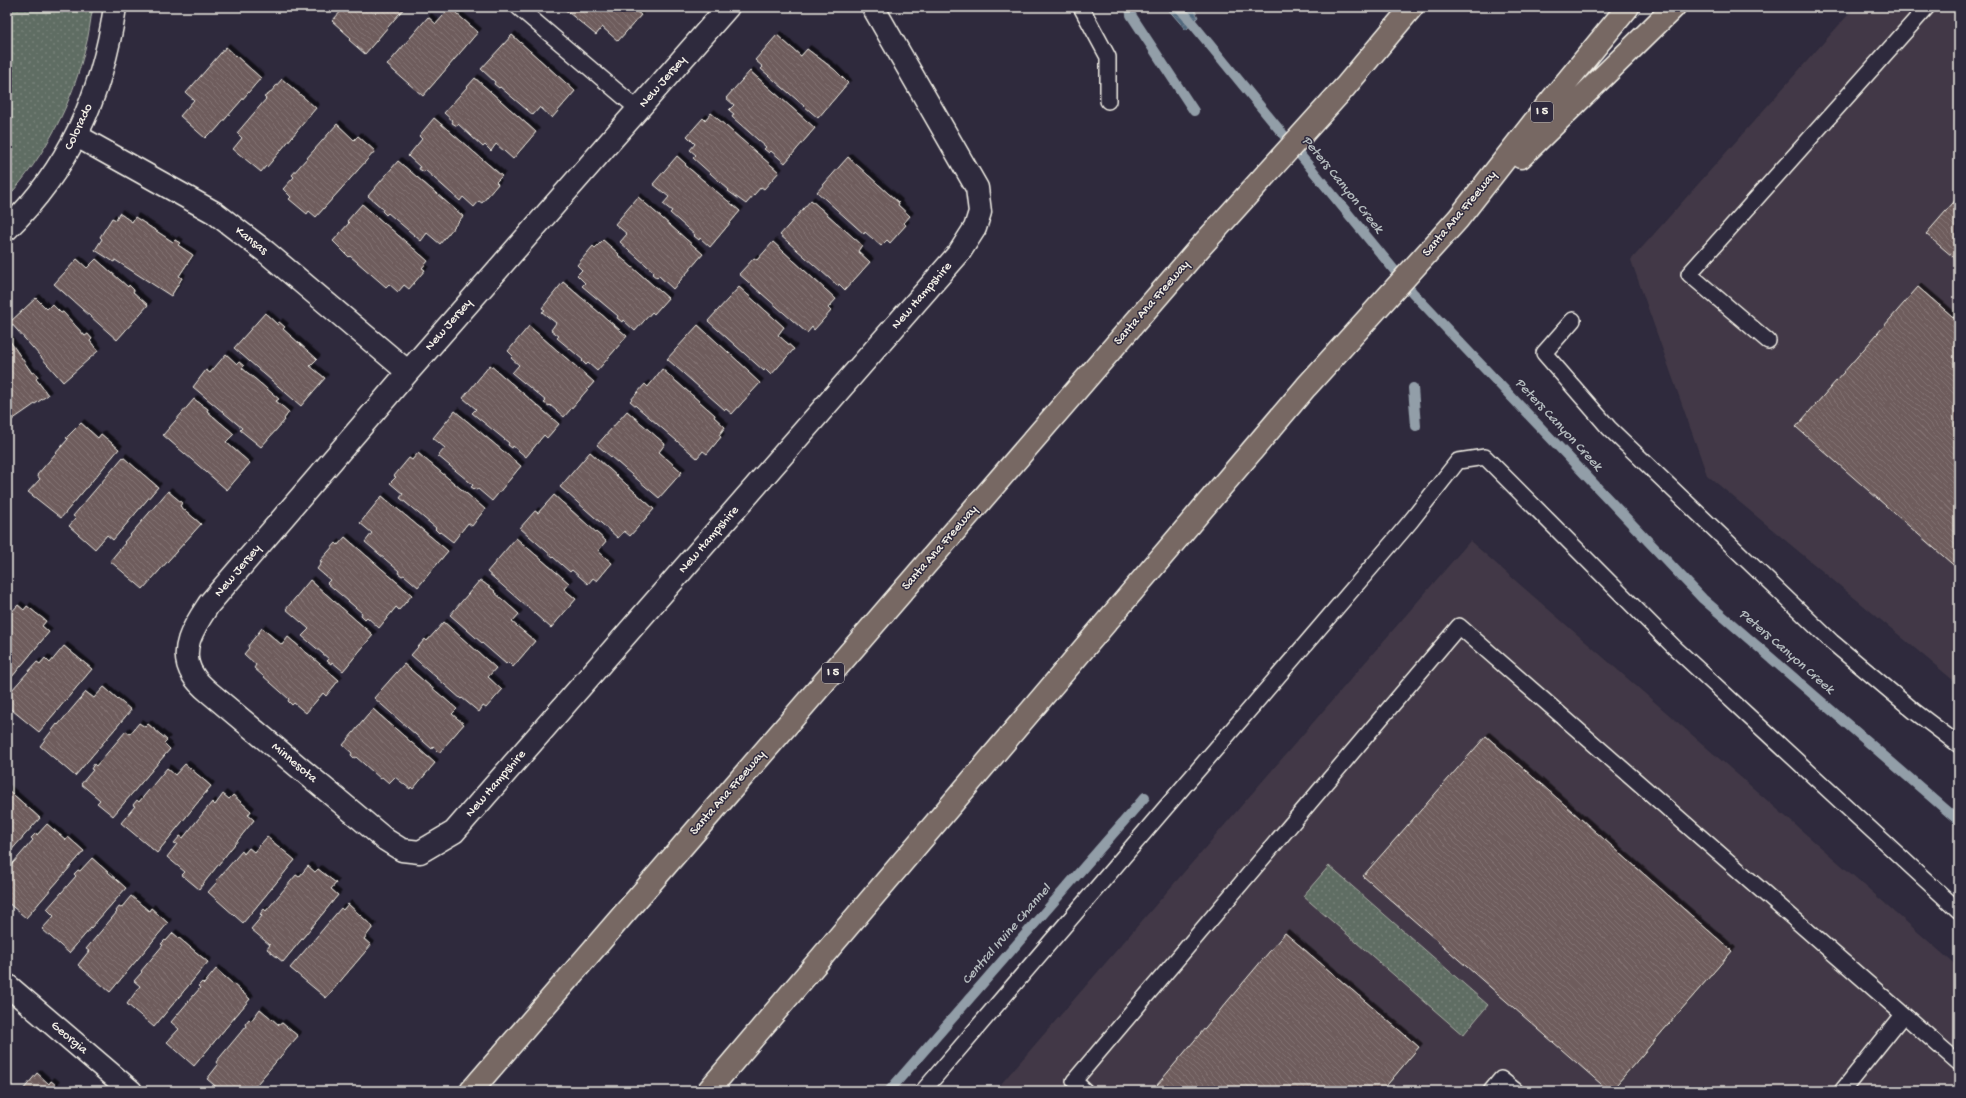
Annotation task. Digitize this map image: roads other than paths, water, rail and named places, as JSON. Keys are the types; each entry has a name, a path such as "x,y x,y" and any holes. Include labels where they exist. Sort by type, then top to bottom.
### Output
{"highway":[{"name":"Santa Ana Freeway","path":"471,1091 1194,254 1345,87 1412,7"},
{"name":"Santa Ana Freeway","path":"708,1091 1306,387 1458,219 1545,108 1628,7"},
{"path":"1458,219 1674,7"}],"street":[{"name":"Colorado","path":"7,230 23,214 59,168 77,136 98,85 110,42 115,7"},
{"name":"New Jersey","path":"186,653 193,628 209,604 408,372 728,7"},
{"name":"New Hampshire","path":"420,852 438,843 454,832 959,253 975,228 980,212 977,188 873,7"},
{"name":"Kansas","path":"77,136 215,213 266,252 408,372"},
{"name":"Minnesota","path":"186,653 192,675 210,693 386,840 402,850 420,852"},
{"name":"Georgia","path":"7,985 131,1091"}],"lane":[{"path":"518,7 639,110"},
{"path":"1081,7 1108,57 1108,101"},
{"path":"1768,341 1689,274 1927,7"},
{"path":"1573,320 1544,353 1609,428 1832,642 1914,711 1959,745"},
{"path":"923,1091 1410,522 1458,461 1485,457 1675,648 1959,911"},
{"path":"1085,1091 1074,1081 1459,626 1959,1063"},
{"path":"1842,1091 1903,1015"},
{"path":"1490,1091 1502,1079 1516,1091"}],"water":[{"path":"1166,7 1193,7 1198,17 1186,30"}],"waterway":[{"name":"Central Irvine Channel","path":"1130,7 1131,15 1194,111"},
{"name":"Peters Canyon Creek","path":"1179,7 1413,293 1703,599 1959,821"},
{"name":"Central Irvine Channel","path":"1413,388 1416,426"},
{"name":"Central Irvine Channel","path":"889,1091 1145,797"}]}
